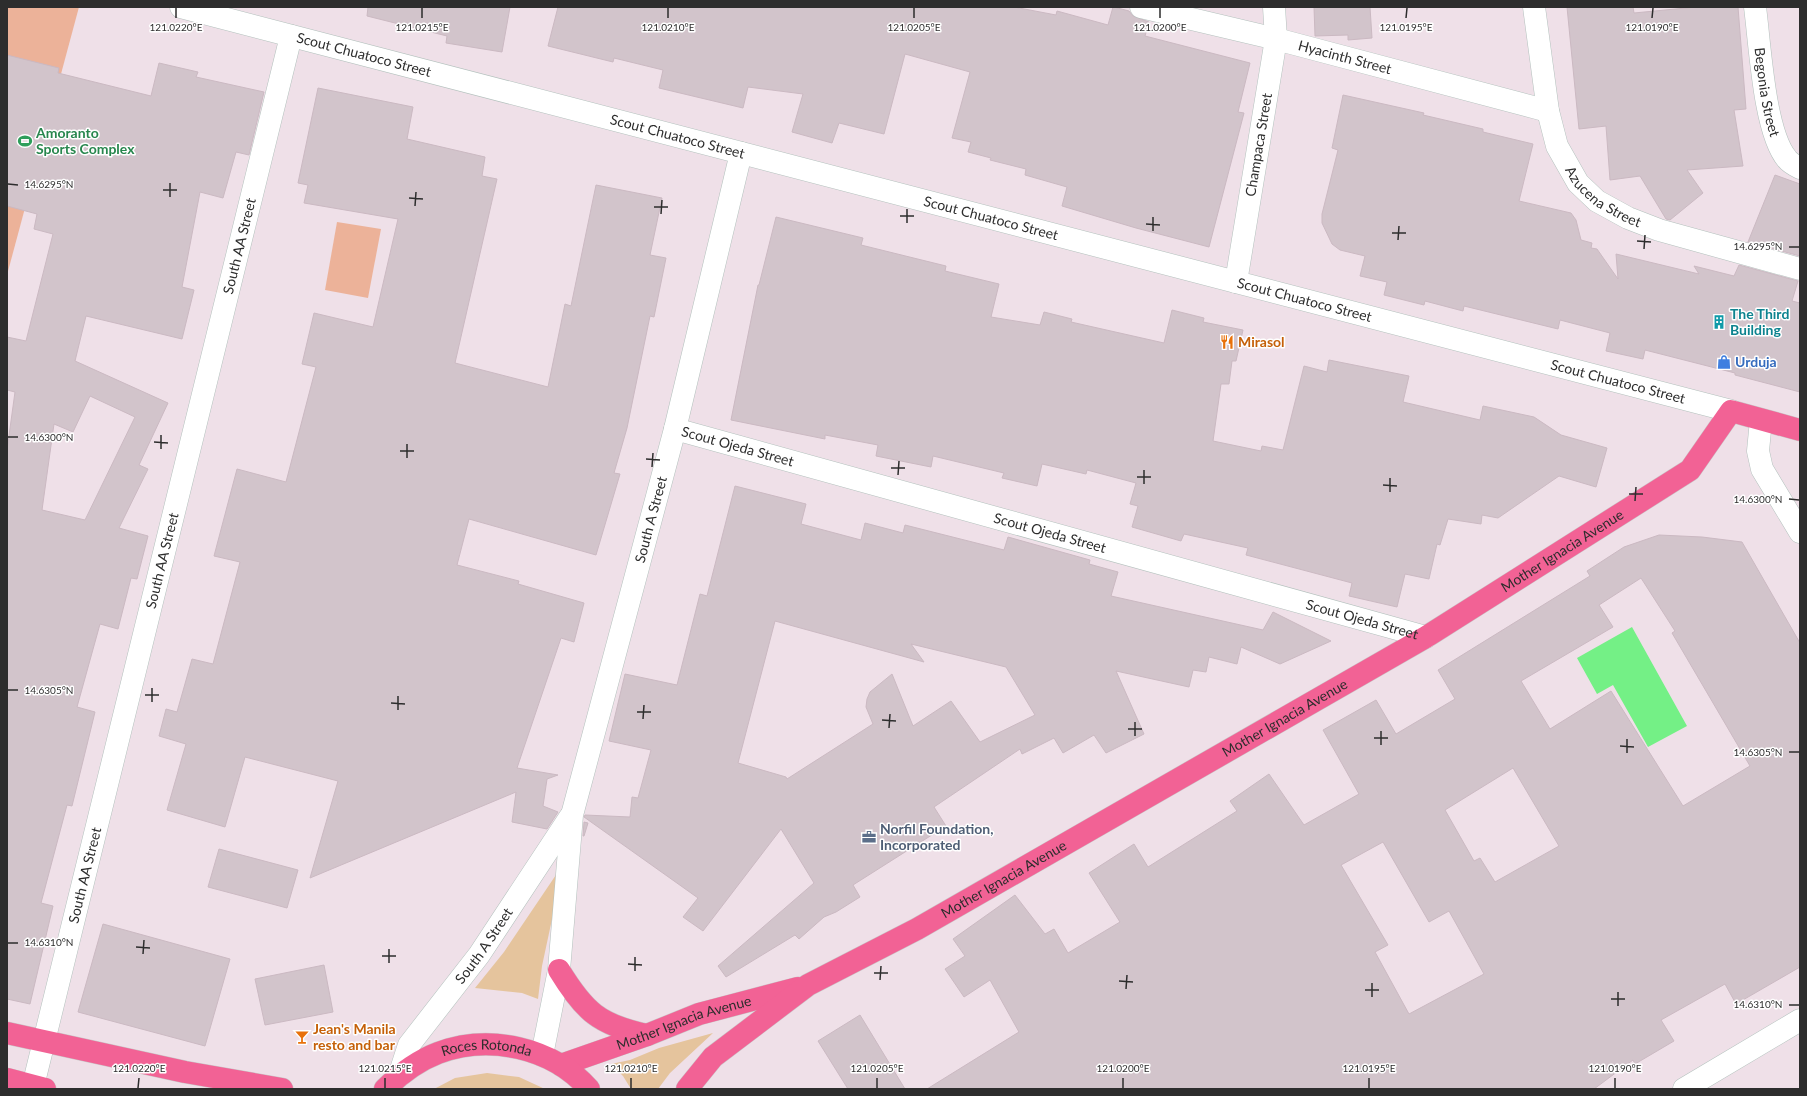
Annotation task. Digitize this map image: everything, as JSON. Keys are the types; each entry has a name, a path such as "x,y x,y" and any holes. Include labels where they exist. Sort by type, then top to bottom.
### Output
{"main road":[{"name":"Scout Chuatoco Street","path":"1730,411 1800,430"},
{"name":"Mother Ignacia Avenue","path":"687,1089 713,1057 808,985 917,929 1426,637 1690,470 1730,411"},
{"path":"559,970 574,994 588,1010 612,1025 626,1031 647,1035"},
{"name":"Mother Ignacia Avenue","path":"551,1060 647,1035 699,1014 808,985"},
{"path":"7,1033 185,1072 282,1089"},
{"name":"Roces Rotonda","path":"392,1082 417,1063 437,1054 457,1047 479,1044 521,1048 551,1060 582,1081 589,1089"},
{"path":"7,1079 39,1088"}],"street":[{"name":"Scout Chuatoco Street","path":"181,7 1730,411"},
{"name":"Hyacinth Street","path":"1141,7 1276,39 1548,111"},
{"name":"Champaca Street","path":"1236,282 1276,39 1274,7"},
{"name":"Azucena Street","path":"1534,7 1548,111 1557,146 1578,183 1597,202 1628,218 1659,230 1800,268"},
{"name":"Begonia Street","path":"1755,7 1769,114 1774,134 1788,160 1800,168"},
{"name":"South AA Street","path":"39,1088 44,1042 291,36"},
{"name":"South A Street","path":"551,1060 572,815 675,429 742,153"},
{"path":"1761,420 1758,451 1762,469 1800,532"},
{"name":"Scout Ojeda Street","path":"675,429 1426,637"},
{"name":"South A Street","path":"392,1082 409,1044 479,955 572,815"},
{"path":"1684,1089 1800,1020"}],"shaded area":[{"name":"Amoranto Sports Complex","path":"7,7 79,7 7,275"},
{"path":"337,222 381,229 368,298 325,290"},
{"path":"1632,627 1687,726 1648,747 1613,685 1597,694 1577,658"},
{"path":"564,863 542,966 538,999 522,993 475,988 504,952"},
{"path":"713,1033 670,1073 658,1089 631,1089 623,1076 611,1064 630,1060 659,1048"},
{"path":"487,1073 519,1077 545,1089 434,1089 455,1078"}],"building":[{"path":"368,7 510,7 502,52 446,43 447,36 367,16"},
{"path":"558,7 1014,7 1056,15 1057,11 1108,25 1114,7 1129,11 1133,16 1149,22 1145,36 1250,63 1238,112 1244,113 1209,247 1136,228 1062,206 1067,187 1025,175 1026,169 990,160 991,158 968,152 971,142 952,138 970,72 905,54 884,134 839,123 832,143 792,132 803,94 748,87 743,108 659,88 663,70 614,58 613,62 548,46"},
{"path":"1314,7 1370,7 1372,38 1348,40 1348,35 1315,36"},
{"path":"1567,7 1633,7 1634,13 1696,7 1738,7 1746,109 1734,110 1743,166 1687,170 1703,193 1670,220 1666,219 1640,176 1610,180 1606,126 1579,129"},
{"path":"7,55 59,68 58,73 151,96 159,63 198,72 196,77 264,92 249,155 236,152 223,198 200,192 182,287 194,290 182,339 86,316 75,361 168,403 139,465 148,469 119,528 148,536 137,579 131,578 118,629 100,624 77,707 95,712 72,806 67,805 41,903 53,906 30,1004 7,999 7,450 15,392 7,390 7,337 26,341 53,234 34,229 37,214 7,206","holes":["90,396 135,417 85,520 42,510 54,424 73,432"]},
{"path":"318,88 413,107 407,139 485,157 482,176 497,179 455,363 548,387 565,304 571,306 596,185 662,198 650,255 666,258 654,317 650,316 627,428 614,473 620,474 596,555 469,519 457,565 519,581 518,584 584,603 574,642 561,638 517,768 558,775 547,779 543,806 558,812 547,829 512,822 516,792 310,878 338,781 245,757 225,827 167,810 186,744 159,736 166,709 177,712 192,659 213,664 240,562 214,556 237,469 286,482 316,367 302,364 314,313 373,327 398,219 304,203 308,185 298,183"},
{"path":"1343,95 1424,113 1423,115 1483,129 1483,132 1533,144 1519,201 1571,213 1576,220 1581,240 1592,243 1591,248 1597,249 1618,279 1616,254 1699,274 1694,266 1734,276 1739,265 1798,281 1792,301 1800,303 1800,392 1735,375 1735,373 1645,350 1643,359 1606,351 1610,333 1560,320 1558,329 1464,306 1463,311 1425,301 1424,305 1384,295 1387,282 1360,276 1365,256 1340,250 1332,244 1322,223 1322,214 1338,150 1332,148"},
{"path":"1775,175 1800,184 1800,256 1748,242"},
{"path":"776,217 863,238 861,245 946,266 945,271 999,284 991,317 1040,325 1044,312 1072,319 1071,322 1164,343 1172,310 1204,318 1203,322 1243,330 1236,361 1232,361 1229,384 1221,384 1213,441 1261,451 1262,446 1283,450 1304,366 1327,372 1329,360 1409,376 1403,402 1480,420 1483,406 1534,417 1561,435 1607,448 1596,487 1559,476 1498,518 1482,515 1481,524 1448,519 1440,545 1437,544 1429,579 1405,574 1397,607 1349,596 1352,583 1246,555 1248,548 1184,534 1181,541 1132,527 1138,506 1130,504 1136,483 1087,470 1086,474 1042,464 1037,486 1002,478 1004,473 933,456 931,467 876,456 878,445 825,435 825,439 731,420 758,285"},
{"path":"735,486 806,504 801,524 861,540 865,523 903,533 905,525 1004,550 1008,537 1090,560 1089,564 1118,572 1111,596 1263,630 1273,612 1331,641 1280,664 1241,647 1237,664 1209,657 1206,672 1193,670 1189,687 1116,671 1144,734 1106,753 1094,735 1063,753 1054,738 1022,754 1020,749 934,807 946,826 853,885 860,897 836,912 824,917 799,939 795,935 726,977 718,966 814,883 781,829 703,931 683,917 698,898 584,817 585,815 630,817 632,797 638,798 651,750 609,741 625,674 677,685 700,594 707,596","holes":["775,621 924,662 911,644 1006,667 1035,715 980,742 951,701 913,726 892,674 870,692 867,699 866,707 873,724 787,779 786,777 738,763"]},
{"path":"1659,535 1702,537 1742,542 1800,643 1800,967 1736,1004 1725,984 1661,1020 1674,1041 1635,1064 1633,1060 1594,1089 927,1089 1019,1032 990,980 964,997 945,969 965,956 953,939 1015,895 1045,934 1054,929 1068,953 1120,922 1089,873 1134,844 1148,867 1237,811 1230,801 1269,774 1304,825 1359,794 1323,730 1376,700 1396,734 1455,699 1438,670 1590,576 1587,571 1624,547","holes":["1641,578 1675,631 1672,633 1750,766 1683,806 1611,691 1550,729 1521,681 1613,627 1599,605","1513,768 1559,846 1495,882 1480,858 1474,861 1445,810","1383,842 1429,922 1449,911 1484,974 1409,1014 1375,952 1388,945 1341,865"]},
{"path":"584,822 588,823 583,836"},
{"path":"219,849 298,870 287,908 208,887"},
{"path":"103,924 230,959 205,1046 78,1012"},
{"path":"324,965 333,1012 265,1025 255,979"},
{"path":"860,1015 905,1089 848,1089 818,1041"}],"place":[{"name":"Amoranto Sports Complex","path":"25,141"},
{"name":"The Third Building","path":"1719,322"},
{"name":"Mirasol","path":"1227,342"},
{"name":"Urduja","path":"1724,362"},
{"name":"Norfil Foundation, Incorporated","path":"869,837"},
{"name":"Jean's Manila resto and bar","path":"302,1037"}]}
